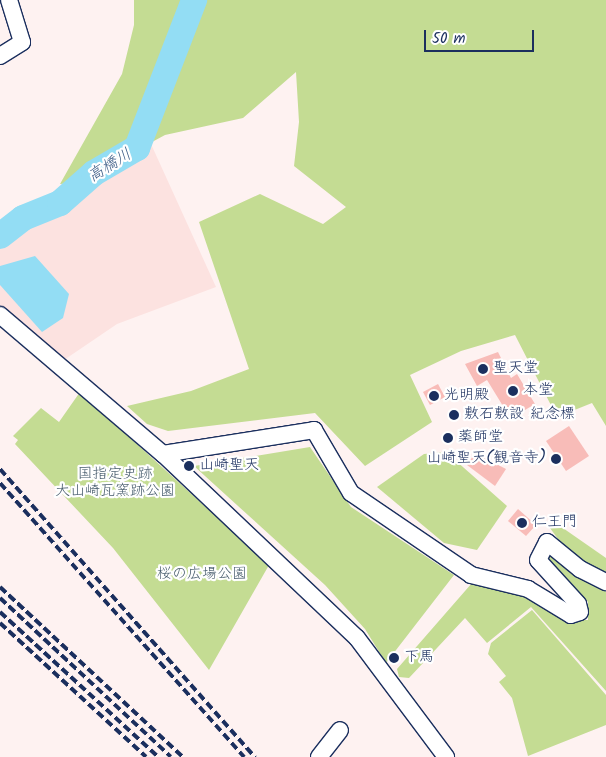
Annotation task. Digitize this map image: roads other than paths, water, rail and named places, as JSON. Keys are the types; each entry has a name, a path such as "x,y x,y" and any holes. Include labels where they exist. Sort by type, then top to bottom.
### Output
{"street":[{"path":"0,56 22,42 9,0"},
{"path":"0,315 163,454 358,638 446,757"},
{"path":"163,454 314,430 351,494 471,576 528,589 571,614 580,612 538,560 548,542 580,568 606,582"},
{"path":"319,757 340,730"}],"water":[{"path":"35,256 69,294 63,318 42,332 0,285 0,266"}],"waterway":[{"name":"高橋川","path":"0,236 23,218 60,203 94,173 137,148 194,0"}],"railway":[{"path":"0,469 255,757"},
{"path":"0,483 244,757"},
{"path":"0,587 183,757"},
{"path":"0,598 171,757"},
{"path":"0,612 158,757"},
{"path":"0,623 146,757"}],"place":[{"name":"聖天堂","path":"483,369"},
{"name":"本堂","path":"513,391"},
{"name":"光明殿","path":"434,396"},
{"name":"敷石敷設 紀念標","path":"454,415"},
{"name":"薬師堂","path":"448,438"},
{"name":"山崎聖天(観音寺)","path":"556,459"},
{"name":"山崎聖天","path":"189,466"},
{"name":"仁王門","path":"522,523"},
{"name":"下馬","path":"394,658"}],"park label":[{"name":"国指定史跡 大山崎瓦窯跡公園","path":"115,482"},
{"name":"桜の広場公園","path":"202,575"}]}
